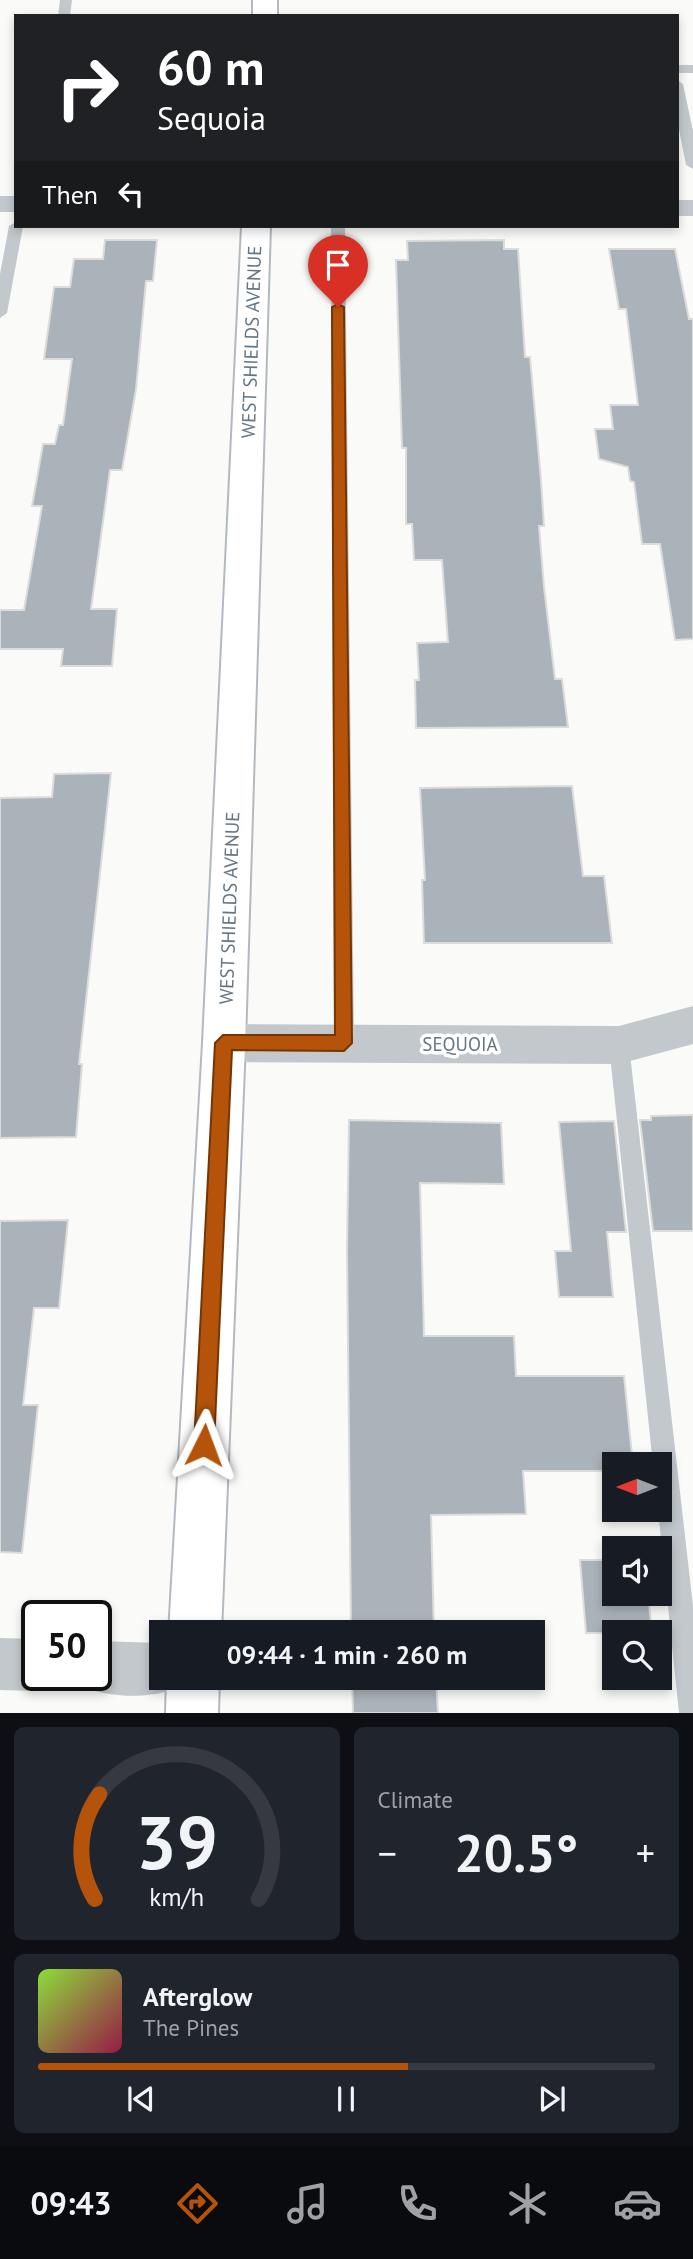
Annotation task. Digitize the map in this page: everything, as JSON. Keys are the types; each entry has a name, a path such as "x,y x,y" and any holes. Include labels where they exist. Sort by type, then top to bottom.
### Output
{"main road":[{"name":"WEST SHIELDS AVENUE","path":"196,1620 223,1043 256,228"},
{"path":"192,1713 193,1690"}],"street":[{"name":"SEQUOIA","path":"223,1043 619,1045 693,1025"},
{"path":"0,1664 21,1665"},
{"path":"112,1667 149,1669"}],"lane":[{"path":"679,94 693,167"},
{"path":"0,313 16,228"},
{"path":"338,228 344,1043"},
{"path":"619,1045 692,1713"}],"building":[{"path":"105,240 157,240 153,281 146,281 136,389 122,470 110,470 91,609 117,609 112,666 61,666 63,649 0,649 0,610 24,610 42,506 32,506 43,444 55,444 59,425 63,425 72,359 44,359 54,287 70,287 74,259 103,259"},
{"path":"504,240 504,249 518,249 525,357 530,357 541,480 544,526 539,526 544,587 555,679 562,679 568,727 416,728 415,680 419,680 417,643 448,642 442,560 414,560 412,524 406,524 406,448 402,448 396,260 408,260 407,241"},
{"path":"609,249 675,249 689,319 693,319 693,639 675,640 660,544 642,544 634,482 630,481 628,467 599,459 595,429 613,429 610,405 638,405 626,309 619,309"},
{"path":"111,773 79,1064 82,1064 76,1137 0,1138 0,798 52,797 54,774"},
{"path":"572,786 583,876 604,876 612,943 424,943 422,880 425,880 420,788"},
{"path":"693,1115 693,1231 653,1231 640,1120 651,1120 651,1116"},
{"path":"349,1120 501,1123 504,1184 420,1183 424,1336 514,1336 516,1376 624,1376 632,1452 602,1452 602,1471 523,1471 526,1514 431,1515 434,1620 351,1620 347,1249"},
{"path":"614,1121 626,1232 607,1232 613,1297 559,1297 555,1251 571,1251 559,1122"},
{"path":"68,1220 59,1308 34,1308 23,1405 38,1405 22,1553 0,1552 0,1221"},
{"path":"580,1560 602,1560 602,1606 649,1606 651,1620 602,1620 602,1633 586,1633"},
{"path":"352,1690 437,1690 438,1713 353,1713"}],"route":[{"path":"204,1445 223,1043 344,1043 338,307"}]}
